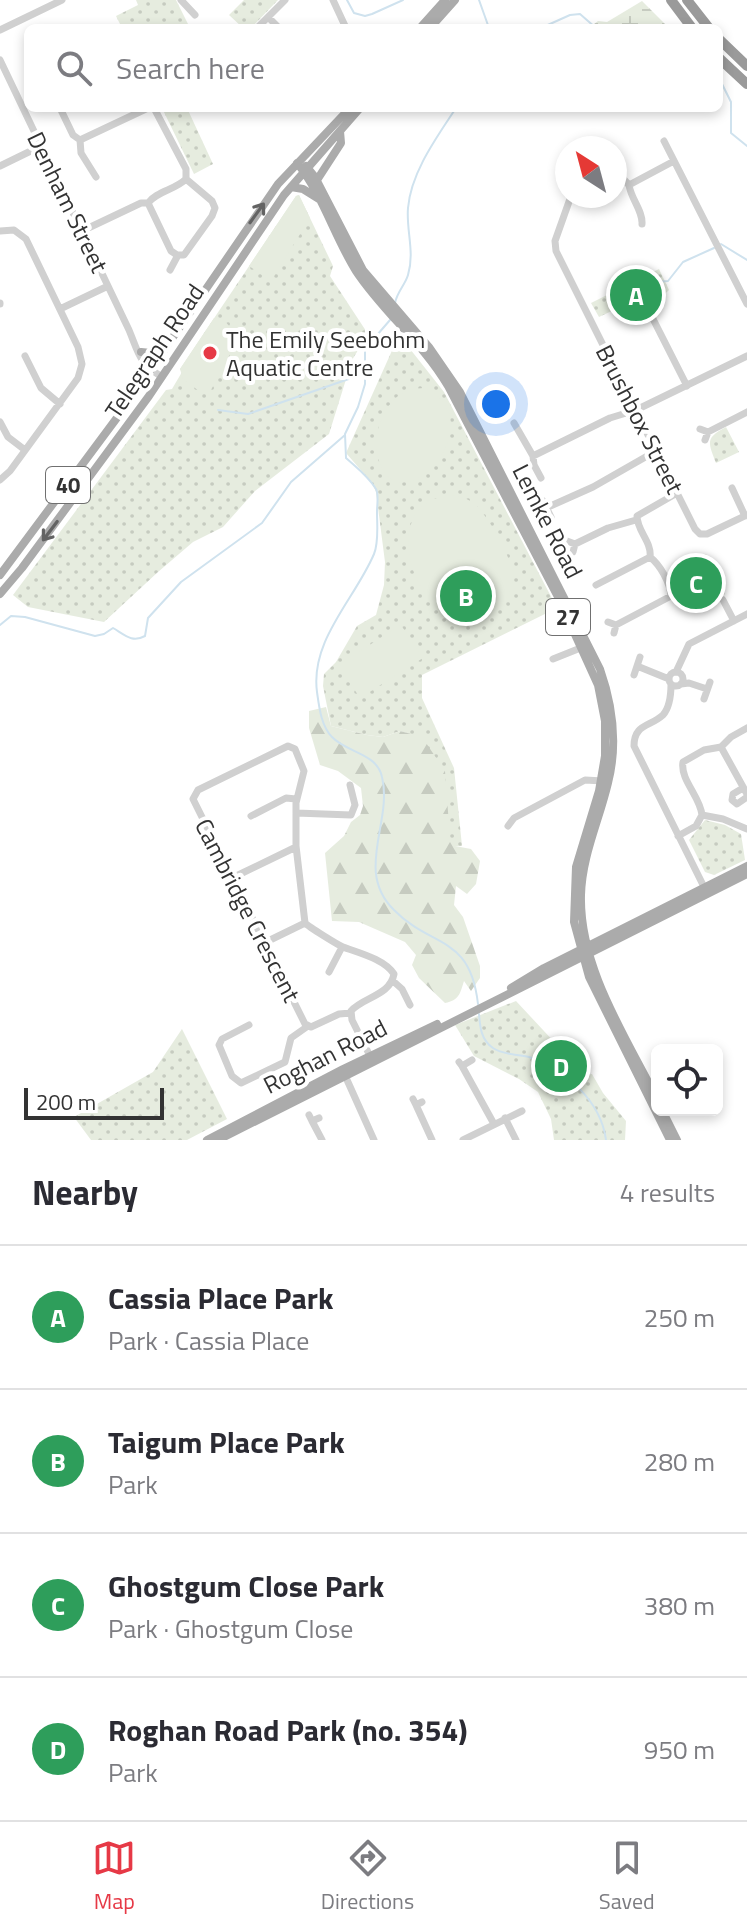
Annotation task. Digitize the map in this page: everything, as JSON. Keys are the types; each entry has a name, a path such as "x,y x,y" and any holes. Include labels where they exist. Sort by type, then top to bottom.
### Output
{"highway":[{"path":"671,0 689,24"},
{"path":"687,0 706,24"},
{"path":"723,43 747,66"},
{"path":"723,62 747,84"}],"main road":[{"path":"424,24 445,0"},
{"path":"434,24 455,0"},
{"name":"Telegraph Road","path":"0,575 152,368 242,234 298,161 346,112"},
{"name":"Telegraph Road","path":"0,594 164,375 291,187 357,112"},
{"path":"317,180 341,143 340,131"},
{"name":"Lemke Road","path":"298,161 317,180 372,286"},
{"name":"Lemke Road","path":"306,170 350,261 407,326 448,386 586,646 604,708 606,737 605,781 584,866 581,899 585,952"},
{"path":"291,187 303,189 319,199"},
{"path":"138,348 161,354"},
{"name":"Lemke Road","path":"585,952 573,909 574,880 578,855 605,781"},
{"name":"Roghan Road","path":"495,1000 538,971 612,942 747,866"},
{"name":"Roghan Road","path":"207,1140 570,963 601,939 747,874"},
{"path":"583,924 601,939"},
{"path":"570,963 591,970 612,942"},
{"name":"27","path":"585,952 670,1140"},
{"name":"27","path":"591,970 651,1087"},
{"name":"Roghan Road","path":"218,1140 344,1072"},
{"path":"665,1116 677,1140"}],"street":[{"path":"0,30 62,0"},
{"path":"181,0 195,15"},
{"path":"261,24 285,0"},
{"path":"333,0 344,24"},
{"path":"268,17 275,24"},
{"name":"Denham Street","path":"0,60 24,110"},
{"name":"Denham Street","path":"25,112 138,348 139,358 164,375"},
{"path":"62,112 73,135 80,140"},
{"path":"80,140 142,112"},
{"path":"153,112 186,169 186,179 212,201 215,210 188,251 178,255 170,273"},
{"path":"80,140 80,150 96,177"},
{"path":"664,141 747,304"},
{"path":"0,166 41,146"},
{"path":"642,224 629,185 674,161"},
{"path":"148,203 152,197 186,179"},
{"path":"82,231 141,203 148,203"},
{"path":"148,203 170,249 178,255"},
{"name":"Brushbox Street","path":"567,208 555,247 695,529 700,534 709,534 746,515"},
{"path":"0,231 14,230 24,237 82,360 78,378 0,480"},
{"path":"60,309 108,286"},
{"path":"650,313 687,386"},
{"path":"25,356 41,388 60,404"},
{"path":"533,456 747,356"},
{"path":"704,434 747,412"},
{"path":"0,422 8,437 25,450"},
{"path":"514,423 533,456 541,478"},
{"path":"551,517 545,504 596,485 656,451"},
{"path":"730,485 746,515"},
{"path":"572,546 608,528 636,520 641,512 677,493"},
{"path":"613,627 671,596 659,565 650,557 650,549 636,520"},
{"path":"593,586 650,557"},
{"path":"723,600 734,621"},
{"path":"706,890 635,749 635,735 641,726 664,713 689,644 747,614"},
{"path":"553,659 586,646"},
{"path":"640,657 636,671 708,686 704,699"},
{"path":"678,836 696,826 702,815 699,801 681,765 704,750 721,747 747,728"},
{"name":"Cambridge Crescent","path":"290,746 304,768 296,799 296,813 296,847 305,923 342,947 391,969 394,974 393,981 382,992 355,1006 351,1013 339,1014 313,1026 308,1026 269,952 192,794 290,746"},
{"path":"721,747 746,793"},
{"path":"508,826 514,818 582,781 605,781"},
{"path":"296,813 351,815 355,805 350,785"},
{"path":"251,816 286,798 296,799"},
{"path":"702,815 723,819 747,829"},
{"path":"234,877 296,847"},
{"path":"266,942 305,923"},
{"path":"329,972 342,947"},
{"path":"393,981 402,989 410,1005"},
{"path":"351,1013 372,1059"},
{"path":"249,1025 222,1039 219,1045 232,1076 241,1083 283,1064 287,1060 291,1038 308,1026"},
{"path":"472,1060 461,1064 494,1124"},
{"path":"344,1072 374,1140"},
{"path":"417,1102 432,1140"},
{"path":"463,1140 522,1111"},
{"path":"313,1118 322,1140"},
{"path":"505,1118 516,1140"}],"green space":[{"path":"136,0 176,0 188,24 120,24 116,16 138,5"},
{"path":"244,0 278,0 255,24 239,24 229,15"},
{"path":"642,1 665,24 594,24 607,22"},
{"path":"164,112 189,112 213,164 194,174"},
{"path":"299,195 333,266 330,276 368,334 352,360 329,434 255,491 223,527 193,542 104,622 28,607 13,595 166,390 172,389 182,372 180,369"},
{"path":"299,195 310,218 271,281 249,266"},
{"path":"659,269 669,290 653,305 643,308 635,300 599,317 591,303"},
{"name":"The Emily Seebohm Aquatic Centre","path":"214,318 222,318 239,337 211,390 203,394 183,379 180,369"},
{"path":"399,335 444,392 557,608 422,675 422,698 454,768 462,846 441,847 422,738 400,731 383,737 367,735 331,726 323,686 324,674 336,662 357,626 376,615 384,585 385,562 376,492 346,453"},
{"path":"425,388 445,404 451,424 447,445 435,464 419,478 402,482 387,476 377,454 379,427 387,409 399,395 408,390"},
{"path":"726,427 739,452 716,463 710,441 714,434"},
{"path":"454,495 471,501 481,511 500,541 513,573 512,586 500,605 488,615 464,620 443,612 425,594 413,570 408,544 412,520 427,503"},
{"path":"706,554 725,594 687,612 668,573"},
{"path":"401,625 423,658 360,698 338,665"},
{"path":"326,707 331,726 383,737 400,731 422,737 445,771 450,839 455,846 471,849 480,861 476,884 467,894 456,886 454,905 463,917 480,966 480,978 471,991 464,981 458,996 450,1002 445,1003 419,978 412,965 416,955 405,942 359,922 332,921 325,853 344,836 363,806 361,788 338,771 320,765 309,728 309,711"},
{"path":"705,820 725,825 741,834 745,860 714,875 705,872 689,840"},
{"path":"516,1001 585,1075 592,1074 626,1121 625,1140 554,1140 551,1119 538,1092 474,1056 455,1025"},
{"path":"182,1029 227,1119 187,1140 91,1140 74,1117 153,1072"}],"waterway":[{"path":"347,0 354,13 365,16 403,0"},
{"path":"479,0 488,24"},
{"path":"550,24 580,14 591,24"},
{"path":"723,86 731,102 731,133 747,146"},
{"path":"395,303 410,266 408,208 414,181 426,155 453,112"},
{"path":"721,244 747,260"},
{"path":"655,282 668,281 683,262 714,248"},
{"path":"390,320 365,349 365,384 345,434 346,458 377,491 377,544 366,571 327,637 320,655 317,692 321,716 328,732 338,742 368,758 382,777 383,811 376,863 382,895 408,922 458,954 474,981 478,1004"},
{"path":"218,410 248,414 366,373"},
{"path":"0,625 11,616 25,617 95,636 113,628 132,638 145,636 148,618 181,582 262,523 291,482 345,435"},
{"path":"479,1014 484,1037 493,1048 542,1062 579,1088 597,1112 606,1140"}],"place":[{"name":"Cassia Place Park","path":"636,295"},
{"name":"The Emily Seebohm Aquatic Centre","path":"210,353"},
{"name":"Ghostgum Close Park","path":"696,583"},
{"name":"Taigum Place Park","path":"466,596"},
{"name":"Roghan Road Park (no. 354)","path":"561,1066"}]}
